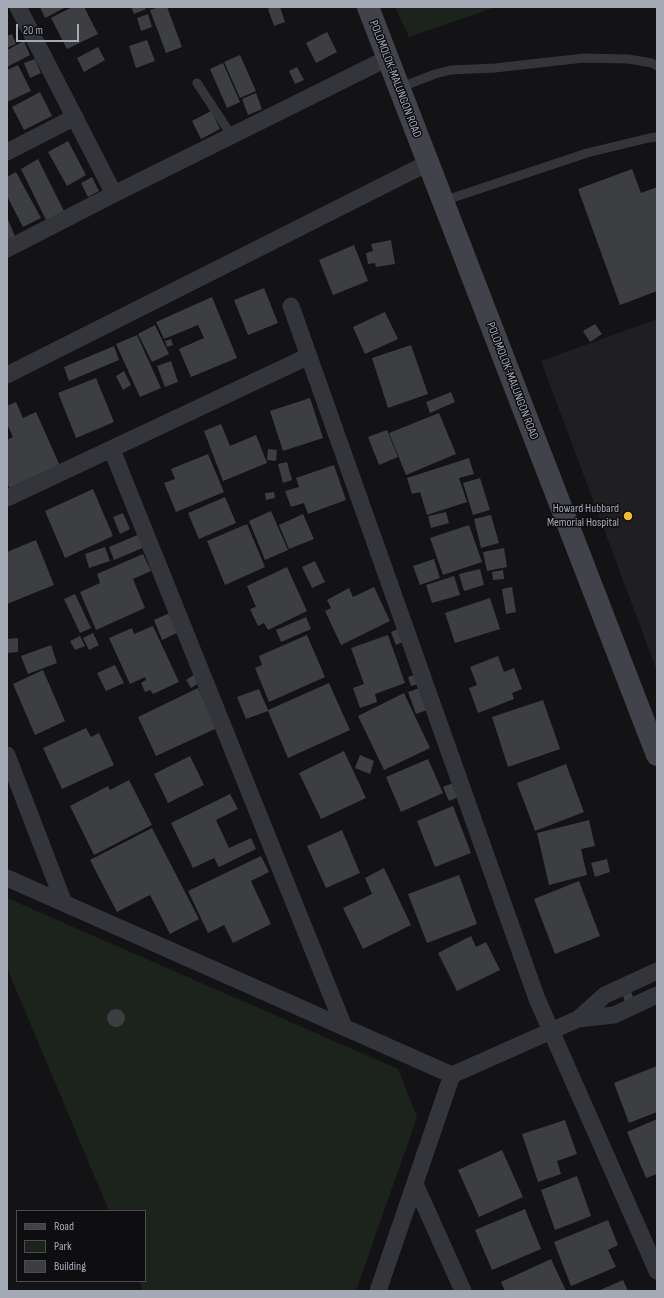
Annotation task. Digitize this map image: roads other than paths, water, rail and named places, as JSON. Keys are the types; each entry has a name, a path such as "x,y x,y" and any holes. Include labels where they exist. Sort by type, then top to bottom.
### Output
{"main road":[{"name":"POLOMOLOK-MALUNGON ROAD","path":"368,7 442,202 657,755"}],"street":[{"path":"18,7 114,194"},
{"path":"7,249 114,194 388,58"},
{"path":"7,152 75,117"},
{"path":"7,375 428,163"},
{"path":"291,306 512,931 551,1031 657,1271"},
{"path":"7,498 112,450 309,356"},
{"path":"112,450 344,1027"},
{"path":"7,754 64,903"},
{"path":"7,878 452,1075"},
{"path":"578,1019 605,995 657,971"},
{"path":"378,1291 452,1075 578,1019 614,1015 657,995"},
{"path":"415,1184 463,1291"}],"lane":[{"path":"399,88 435,74 451,70 494,68 584,58 628,59 652,63 657,66"},
{"path":"197,83 232,136"},
{"path":"442,202 587,153 657,137"}],"place":[{"name":"Howard Hubbard Memorial Hospital","path":"628,516"}]}
